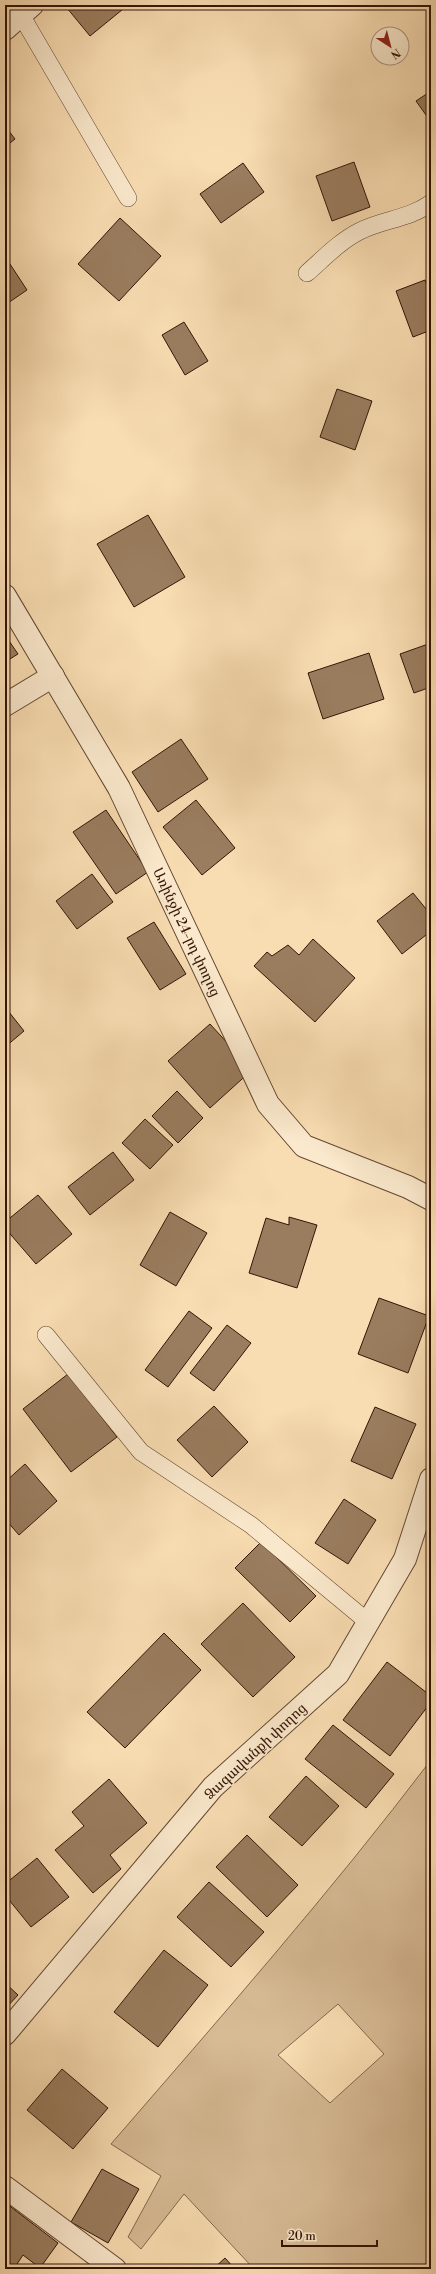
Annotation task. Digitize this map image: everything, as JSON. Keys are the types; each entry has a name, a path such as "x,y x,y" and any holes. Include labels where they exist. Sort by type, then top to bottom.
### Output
{"street":[{"name":"Առինջի 24-րդ փողոց","path":"5,596 119,788 268,1104 304,1146 408,1187 431,1199"},
{"path":"5,705 53,676"},
{"name":"Ձագավանքի փողոց","path":"5,2034 213,1787 338,1674 405,1559 431,1479"},
{"path":"5,2187 115,2269"}],"lane":[{"path":"19,16 128,198"},
{"path":"307,273 335,247 361,231 414,214 431,203"},
{"path":"46,1335 141,1452 252,1525 368,1622"}],"shaded area":[{"path":"431,1760 431,2269 254,2269 184,2194 141,2249 128,2237 161,2176 111,2144 274,1955 393,1810","holes":["338,2004 384,2054 330,2103 278,2055"]}],"building":[{"path":"72,5 128,5 90,36 67,8"},
{"path":"431,91 431,122 416,101"},
{"path":"5,126 15,139 5,147"},
{"path":"354,162 370,207 332,221 316,176"},
{"path":"243,163 264,192 221,223 200,194"},
{"path":"120,218 161,256 119,301 78,264"},
{"path":"8,261 27,290 5,305 5,263"},
{"path":"425,280 431,296 431,330 413,337 396,291"},
{"path":"184,322 208,361 185,375 162,335"},
{"path":"337,389 372,401 355,450 320,437"},
{"path":"148,515 185,577 134,607 97,544"},
{"path":"5,635 18,654 5,662"},
{"path":"431,643 431,687 414,693 400,654"},
{"path":"369,653 384,699 323,719 308,673"},
{"path":"181,739 208,779 158,812 132,772"},
{"path":"196,800 235,848 202,875 163,827"},
{"path":"106,810 148,872 116,894 73,832"},
{"path":"92,874 113,902 77,929 56,901"},
{"path":"413,893 431,915 431,931 402,954 377,921"},
{"path":"154,922 186,974 160,990 127,938"},
{"path":"313,939 355,978 315,1022 254,966 267,952 272,956 288,945 299,955"},
{"path":"5,1007 24,1031 5,1047"},
{"path":"210,1024 252,1070 210,1108 168,1061"},
{"path":"177,1091 203,1118 178,1143 152,1116"},
{"path":"145,1119 173,1145 150,1169 122,1143"},
{"path":"113,1152 134,1180 90,1215 68,1187"},
{"path":"38,1195 72,1234 36,1264 5,1228 5,1222"},
{"path":"170,1212 207,1233 176,1286 140,1265"},
{"path":"289,1217 317,1225 297,1288 249,1273 266,1218 289,1225"},
{"path":"379,1298 429,1316 408,1373 358,1354"},
{"path":"189,1311 212,1328 168,1387 145,1370"},
{"path":"227,1325 251,1343 214,1391 190,1373"},
{"path":"68,1374 117,1437 71,1472 23,1409"},
{"path":"214,1406 248,1442 212,1477 177,1440"},
{"path":"375,1407 416,1424 392,1479 351,1461"},
{"path":"25,1464 57,1501 19,1535 5,1519 5,1482"},
{"path":"344,1499 376,1520 348,1564 315,1543"},
{"path":"261,1542 316,1596 290,1622 235,1568"},
{"path":"243,1603 295,1657 253,1697 201,1644"},
{"path":"164,1633 201,1670 125,1748 87,1712"},
{"path":"387,1662 431,1696 431,1702 390,1756 343,1720"},
{"path":"333,1725 394,1774 366,1808 305,1759"},
{"path":"306,1776 339,1806 302,1846 269,1817"},
{"path":"109,1779 147,1823 110,1855 121,1869 93,1893 55,1850 84,1826 72,1812"},
{"path":"247,1835 298,1885 267,1917 216,1867"},
{"path":"37,1858 69,1897 31,1927 5,1895 5,1884"},
{"path":"209,1882 264,1932 231,1967 177,1917"},
{"path":"164,1950 208,1985 158,2047 114,2012"},
{"path":"5,1983 18,1995 5,2009"},
{"path":"62,2069 108,2108 73,2149 27,2110"},
{"path":"102,2169 139,2189 108,2243 71,2222"},
{"path":"7,2204 58,2243 40,2268 23,2255 15,2267 5,2260 5,2207"},
{"path":"225,2258 235,2269 213,2269"}]}
